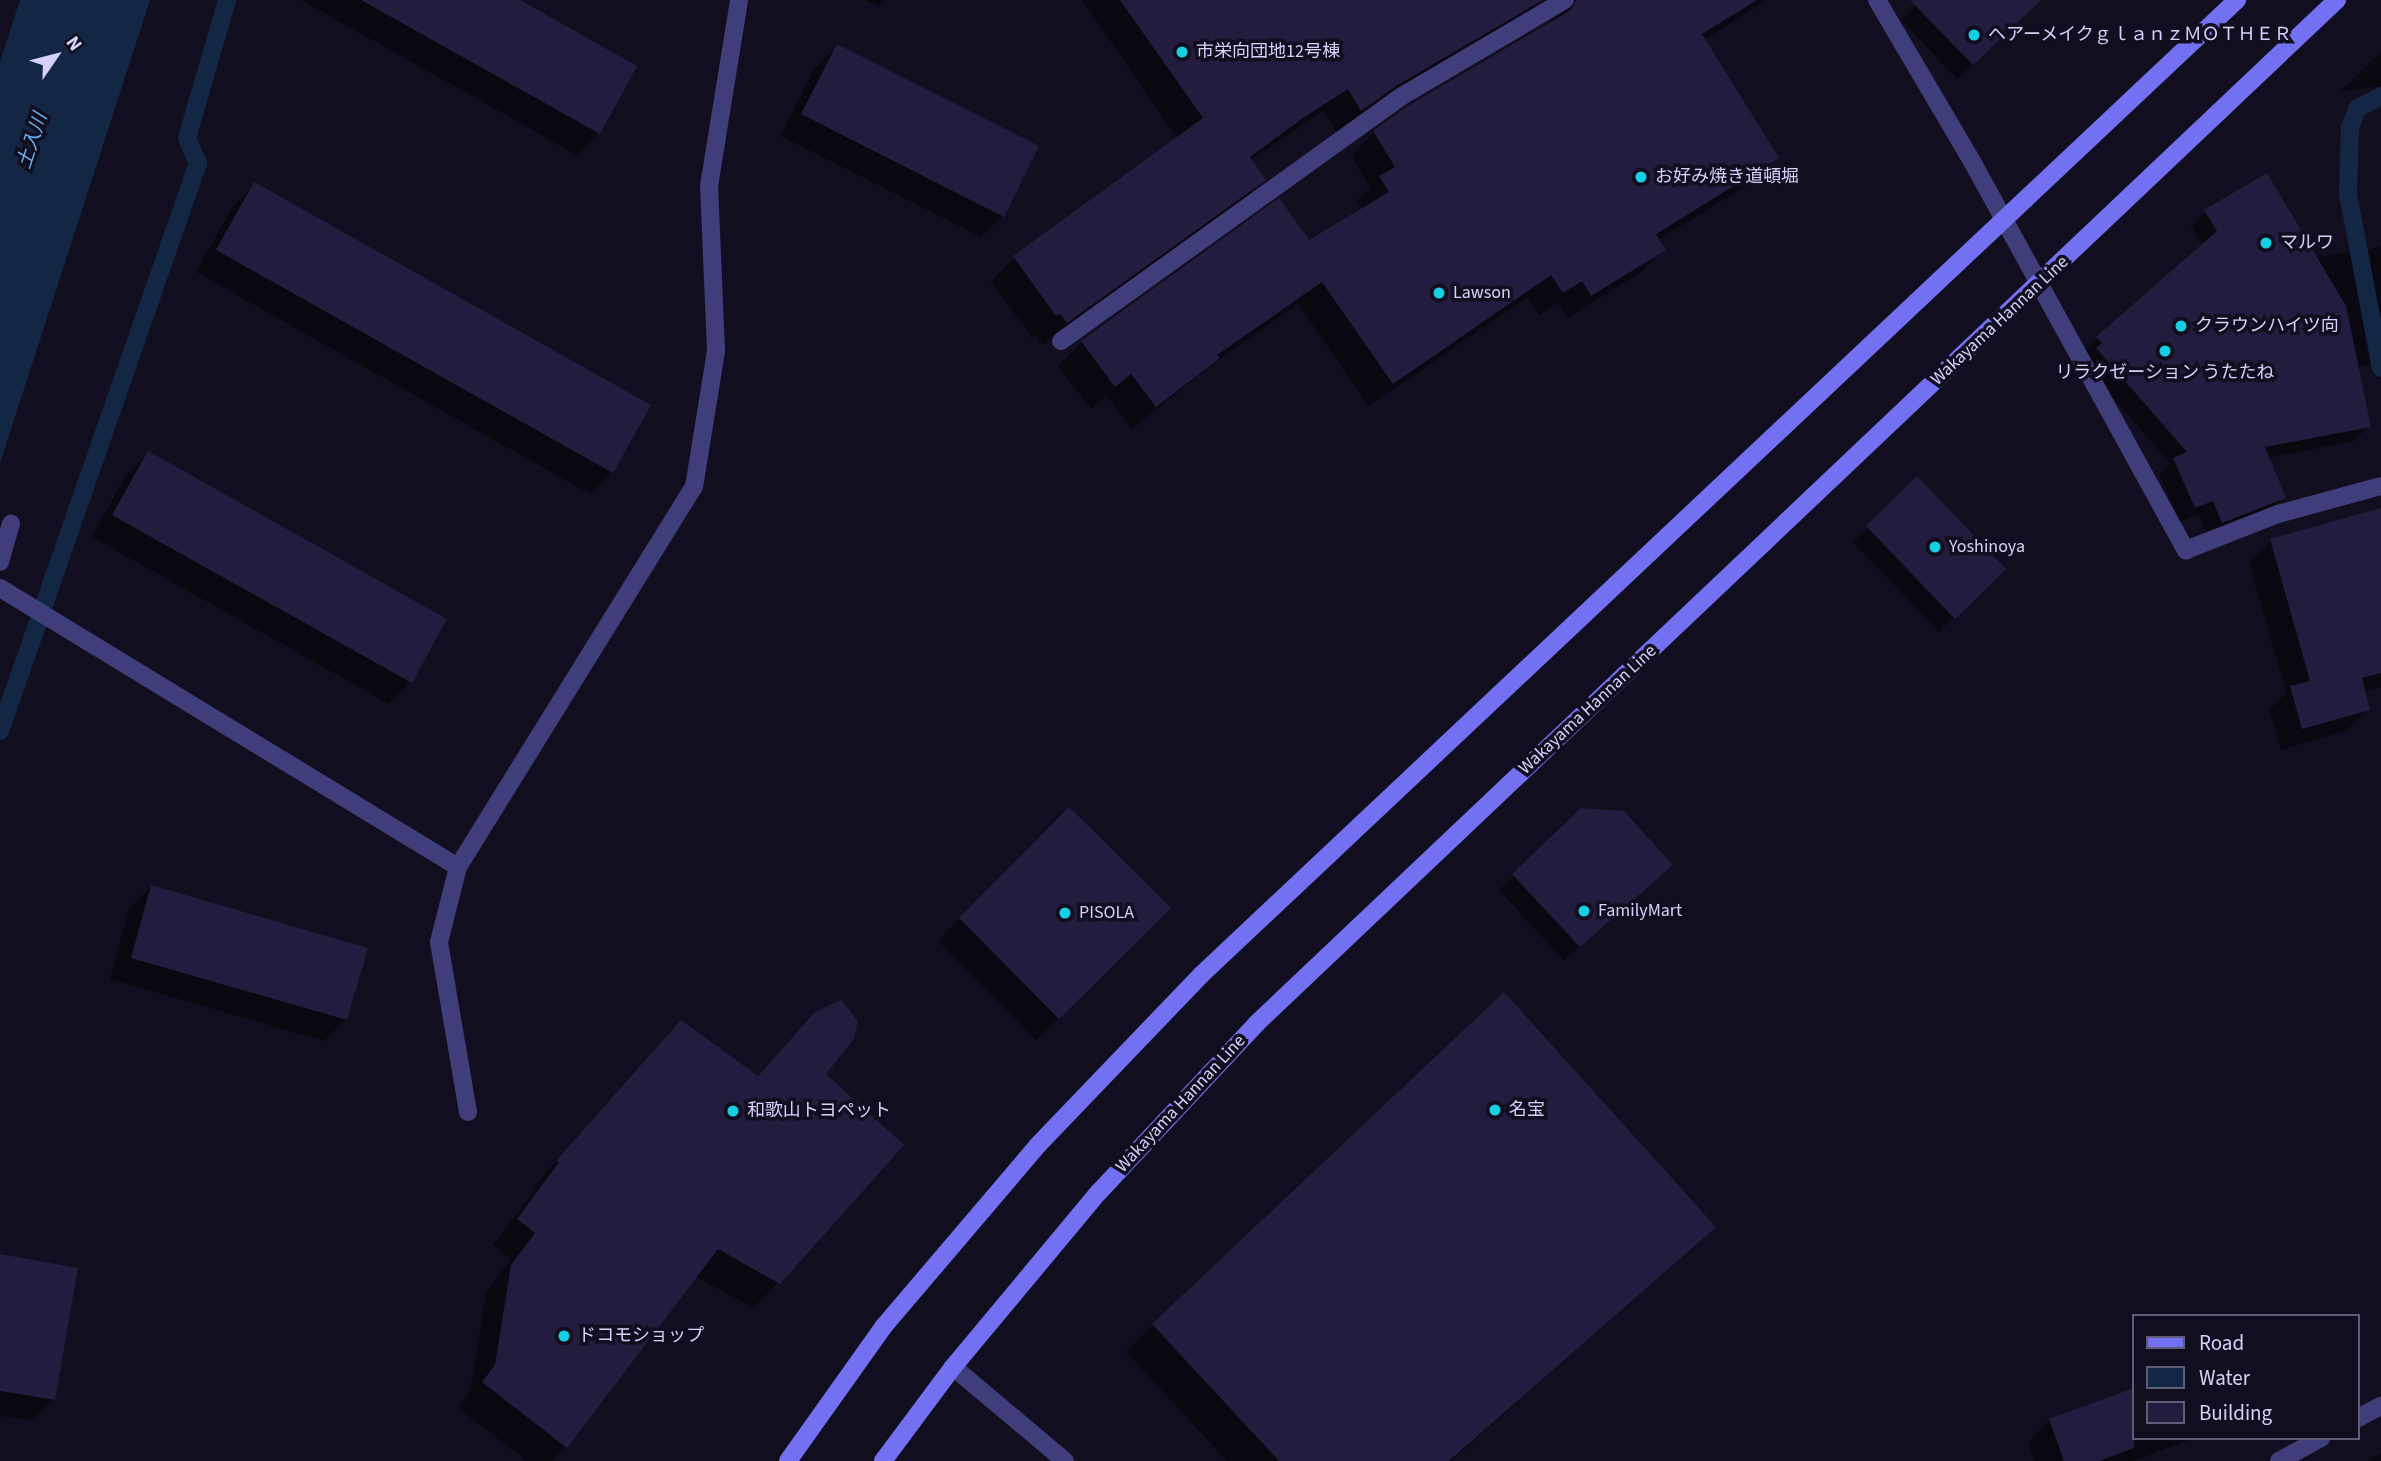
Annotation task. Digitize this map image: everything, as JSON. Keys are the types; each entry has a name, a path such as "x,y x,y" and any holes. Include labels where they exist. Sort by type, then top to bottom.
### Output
{"main road":[{"path":"788,1461 892,1316 1038,1145 1201,975 2237,0"},
{"name":"Wakayama Hannan Line","path":"883,1461 953,1367 1099,1192 1257,1023 2337,0"}],"street":[{"path":"468,1112 439,942 458,867 694,487 716,351 709,186 739,0"},
{"path":"1062,341 1402,96 1565,0"},
{"path":"1877,0 2004,221 2186,550 2278,514 2381,486"},
{"path":"0,562 11,524"},
{"path":"0,588 458,867"},
{"path":"953,1367 1065,1461"},
{"path":"2360,1417 2381,1406"},
{"path":"2279,1461 2317,1440"}],"water":[{"name":"土入川","path":"20,0 150,0 0,463 0,62"}],"building":[{"path":"361,0 520,0 637,66 600,134"},
{"path":"1120,0 1543,0 1396,86 1361,111 1348,89 1303,118 1250,157 1266,180 1067,323 1060,314 1056,316 1013,256 1203,118"},
{"path":"1576,0 1757,0 1702,34 1779,158 1656,234 1666,250 1591,296 1582,281 1563,293 1551,275 1393,384 1322,282 1217,355 1220,358 1156,407 1131,374 1115,387 1081,341 1279,198 1309,240 1389,192 1379,176 1395,167 1373,131 1408,106 1571,10"},
{"name":"ヘアーメイクｇｌａｎｚＭＯＴＨＥＲ","path":"1910,0 2041,0 1973,65"},
{"path":"837,44 1039,146 1004,217 801,114"},
{"path":"2267,173 2346,306 2371,427 2265,447 2286,498 2222,523 2213,501 2195,508 2173,458 2187,452 2096,348 2102,343 2096,337 2217,231 2204,210"},
{"path":"254,182 651,405 613,473 216,250"},
{"path":"148,451 447,619 412,683 112,515"},
{"path":"1917,476 2006,569 1955,619 1866,526"},
{"path":"2381,508 2381,673 2362,678 2370,710 2302,729 2290,686 2310,681 2270,539"},
{"name":"PISOLA","path":"1069,807 1171,908 1059,1019 959,918"},
{"name":"FamilyMart","path":"1581,808 1624,811 1673,865 1580,947 1512,874"},
{"path":"151,885 368,948 347,1020 131,958"},
{"name":"名宝","path":"1504,992 1716,1227 1449,1461 1279,1461 1152,1324"},
{"path":"841,1000 858,1021 853,1040 826,1074 904,1145 780,1284 718,1249 567,1448 482,1382 495,1365 511,1265 535,1233 517,1219 559,1162 556,1161 681,1020 758,1076 815,1012"},
{"path":"0,1254 78,1268 55,1400 0,1391"},
{"path":"2132,1389 2134,1448 2099,1461 2064,1461 2049,1419"}],"waterway":[{"path":"0,731 198,163 187,138 227,0"},
{"path":"2381,96 2358,108 2350,127 2348,194 2381,368"}],"place":[{"name":"ヘアーメイクｇｌａｎｚＭＯＴＨＥＲ","path":"1974,35"},
{"name":"市栄向団地12号棟","path":"1182,52"},
{"name":"お好み焼き道頓堀","path":"1641,177"},
{"name":"マルワ","path":"2266,243"},
{"name":"Lawson","path":"1439,293"},
{"name":"クラウンハイツ向","path":"2181,326"},
{"name":"リラクゼーション うたたね","path":"2165,351"},
{"name":"Yoshinoya","path":"1935,547"},
{"name":"FamilyMart","path":"1584,911"},
{"name":"PISOLA","path":"1065,913"},
{"name":"名宝","path":"1495,1110"},
{"name":"和歌山トヨペット","path":"733,1111"},
{"name":"ドコモショップ","path":"564,1336"}]}
